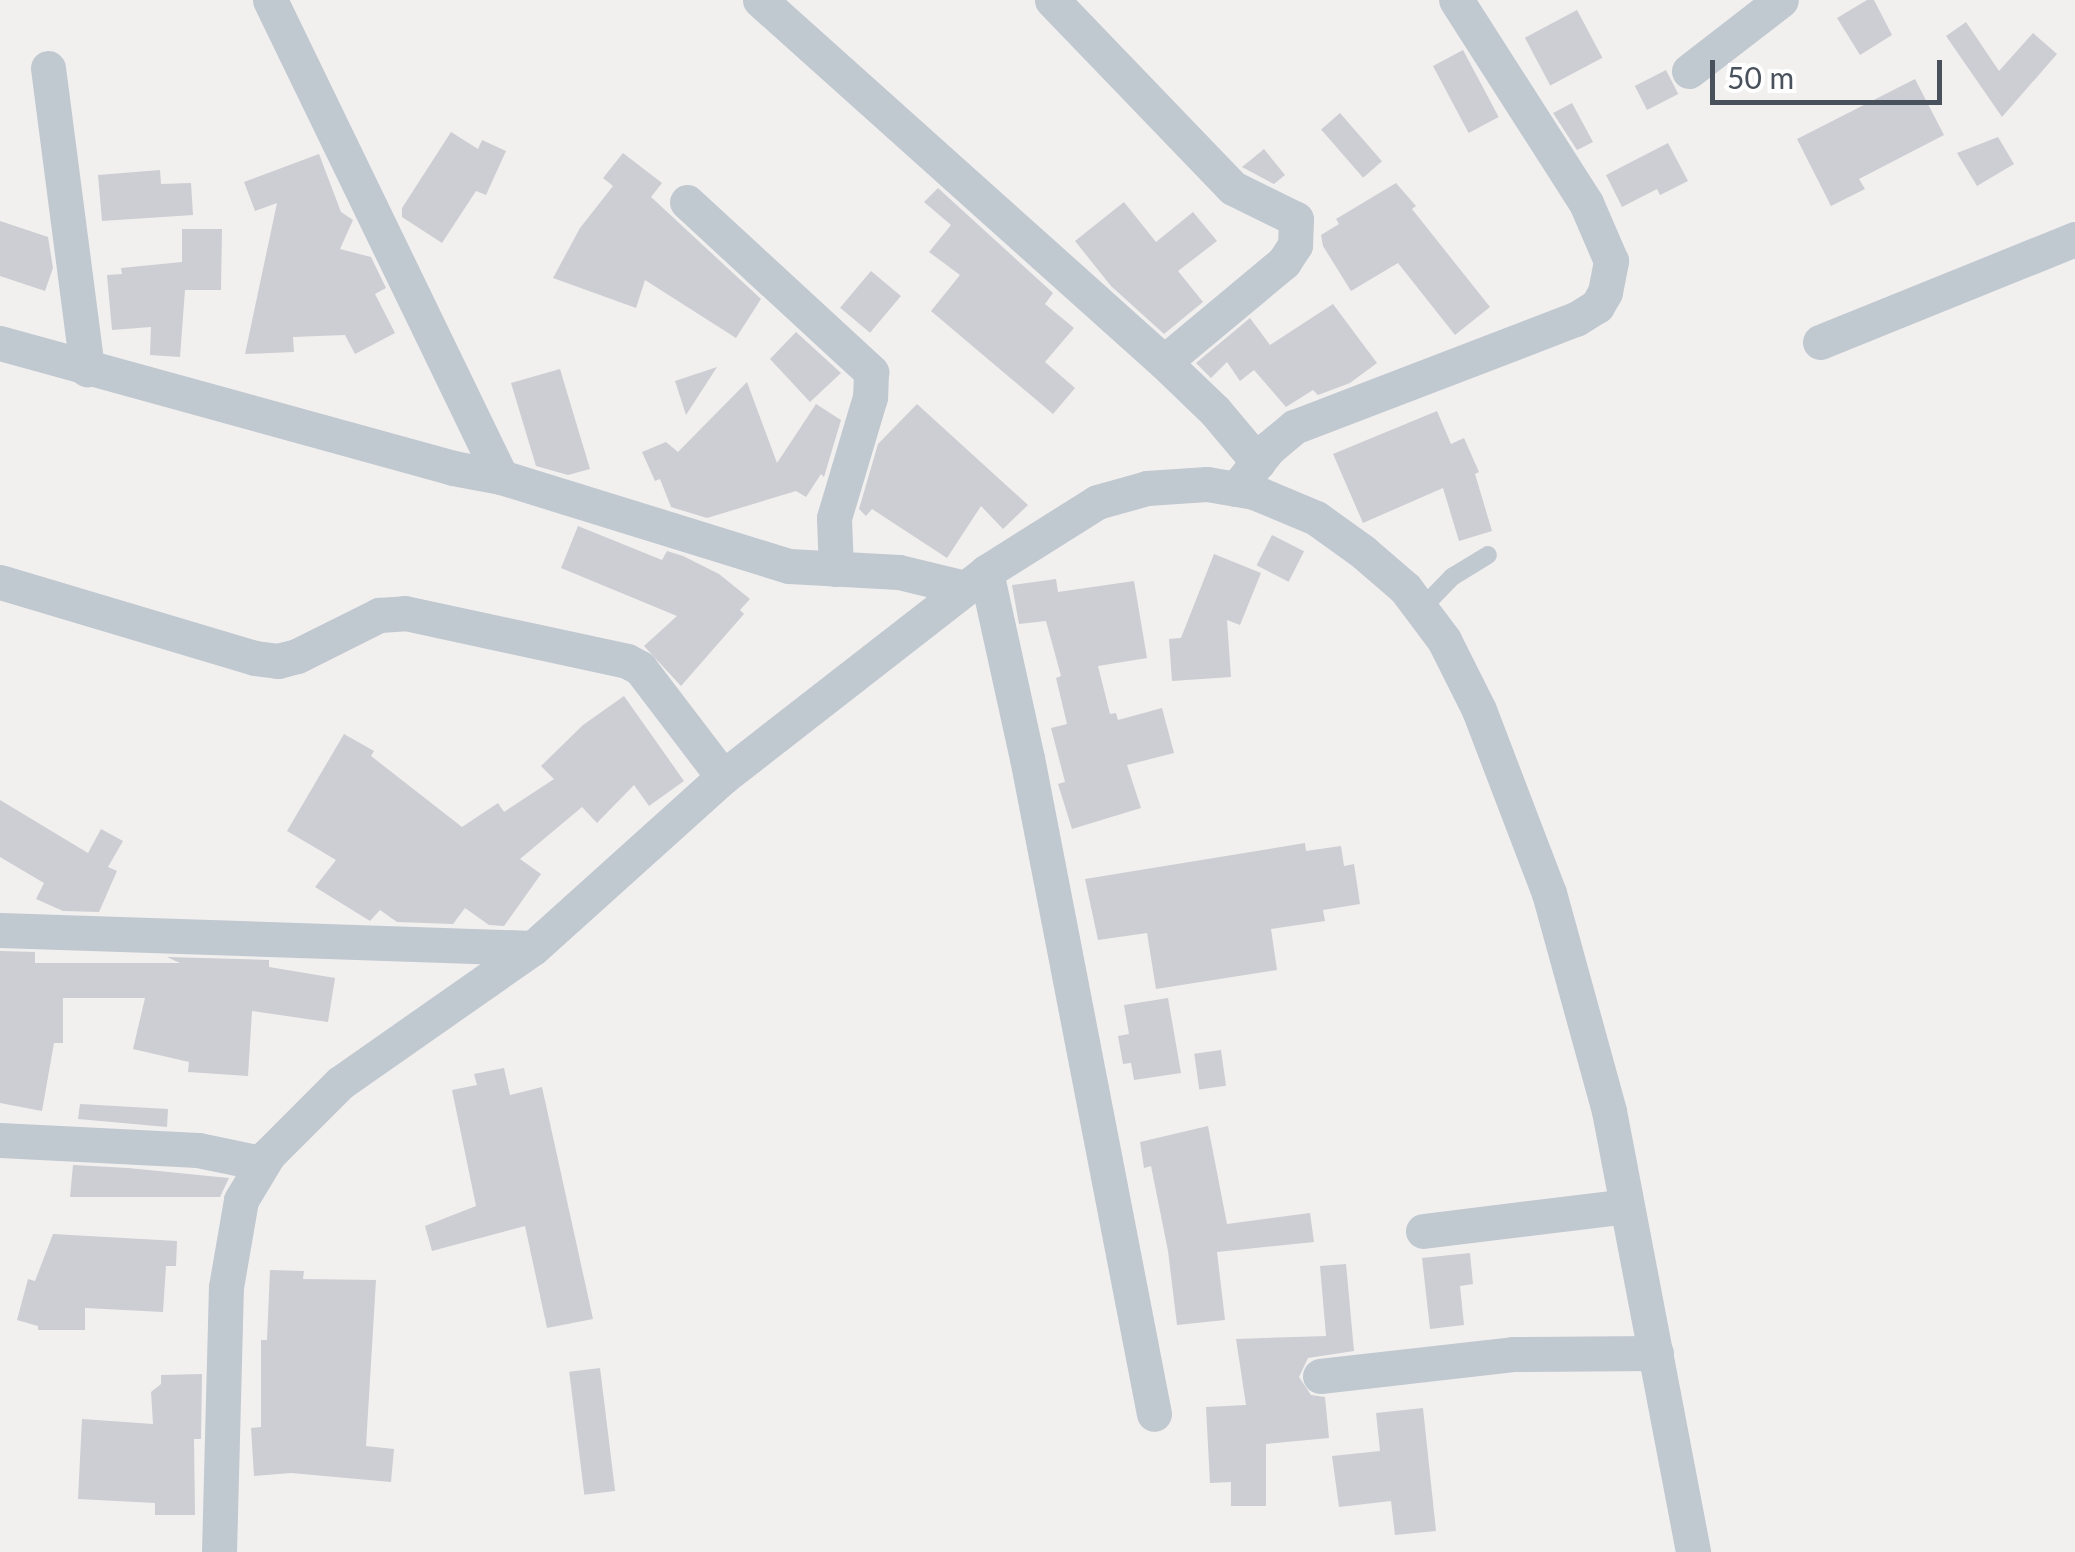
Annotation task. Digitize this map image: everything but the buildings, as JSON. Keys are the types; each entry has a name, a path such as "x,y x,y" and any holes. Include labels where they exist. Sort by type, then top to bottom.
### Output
{"street":[{"path":"270,0 501,476"},
{"path":"760,0 1215,411 1247,475 1316,518 1405,588 1444,640 1479,710 1550,893 1609,1111 1693,1552"},
{"path":"1052,0 1232,188 1296,219 1295,245 1284,262 1164,362"},
{"path":"218,1552 226,1287 241,1200 262,1162 340,1083 533,948 723,778 976,580 1097,502 1148,488 1207,484 1247,475 1279,438 1326,412 1576,319 1597,306 1611,279 1611,261 1586,203 1456,0"},
{"path":"1689,71 1781,0"},
{"path":"48,68 88,369"},
{"path":"686,202 871,372 870,396 831,532 836,569"},
{"path":"1820,342 2075,239"},
{"path":"0,343 501,476 789,566 976,580"},
{"path":"976,580 1039,816 1154,1414"},
{"path":"0,582 266,659 297,656 378,615 405,614 627,661 640,668 723,778"},
{"path":"0,930 533,948"},
{"path":"0,1140 198,1150 262,1162"},
{"path":"1423,1231 1626,1206"},
{"path":"1320,1376 1513,1354 1656,1353"}],"lane":[{"path":"1421,609 1452,577 1488,555"}]}
